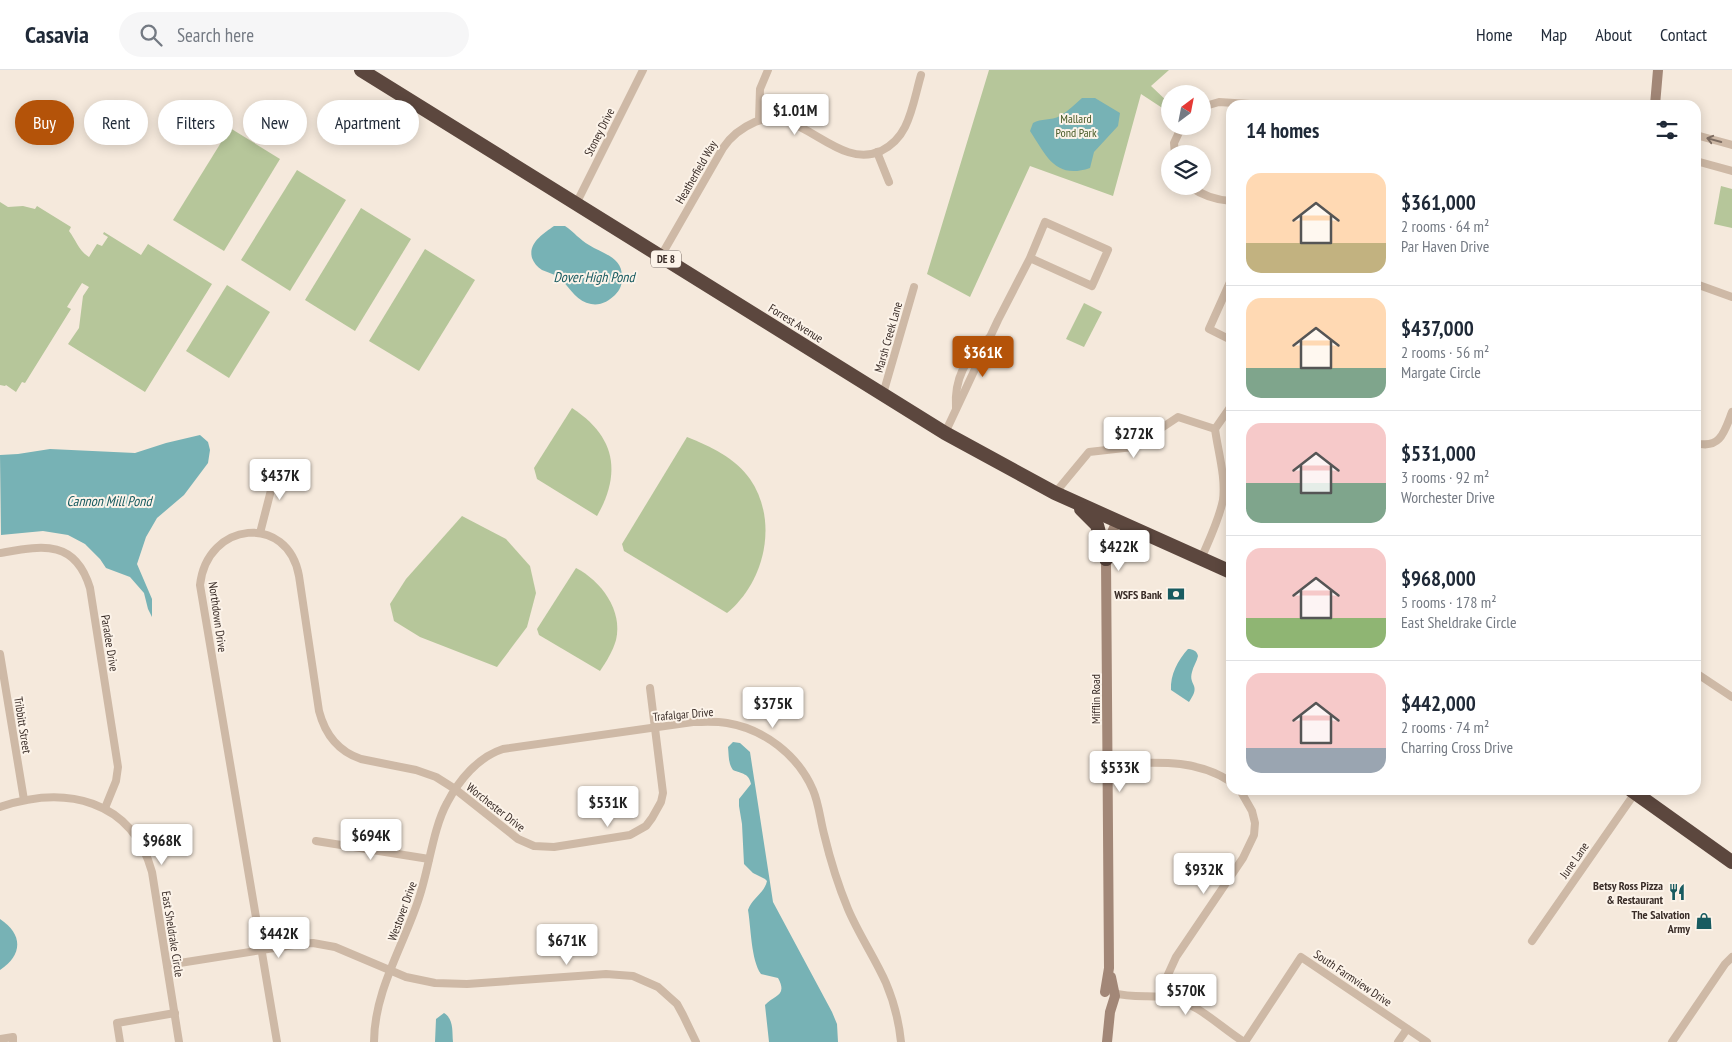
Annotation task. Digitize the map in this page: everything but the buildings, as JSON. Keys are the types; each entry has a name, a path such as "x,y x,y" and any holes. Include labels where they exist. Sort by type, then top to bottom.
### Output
{"highway":[{"name":"Forrest Avenue","path":"361,70 945,433 1068,499 1226,570"},
{"path":"1068,499 1097,525 1106,559"},
{"path":"1106,559 1114,546 1124,538 1135,534 1150,536"},
{"path":"1639,795 1732,862"}],"main road":[{"path":"1655,100 1658,70"},
{"name":"Mifflin Road","path":"1108,1042 1113,995 1109,968 1106,559 1109,539 1117,521"}],"street":[{"name":"Stoney Drive","path":"576,204 643,70"},
{"path":"768,70 760,89 759,120 791,122 848,152 858,154 877,152 890,145 905,126 921,75"},
{"path":"1211,104 1226,102"},
{"name":"Heatherfield Way","path":"661,256 723,148 733,135 759,120"},
{"path":"1701,137 1732,145"},
{"path":"877,152 889,182"},
{"path":"1701,162 1732,171"},
{"path":"1203,195 1226,201"},
{"path":"945,433 1030,258 1045,222 1108,250 1092,286 1030,258"},
{"path":"1701,286 1732,297"},
{"name":"Marsh Creek Lane","path":"883,394 914,287"},
{"path":"1226,291 1209,330 1226,338"},
{"path":"1701,444 1713,443 1720,439 1732,412"},
{"path":"1201,559 1218,519 1223,499 1223,478 1215,430 1226,414"},
{"path":"1056,493 1090,452 1133,448 1178,417 1215,430"},
{"path":"278,463 260,533 279,541 295,562 299,576 319,711 325,731 330,739 352,756 427,773 456,789"},
{"name":"Northdown Drive","path":"260,533 234,536 222,542 208,557 202,572 200,585 277,1042"},
{"name":"Paradee Drive","path":"0,554 42,547 58,550 75,561 86,578 90,588 118,767 116,781 105,808"},
{"name":"Tribbitt Street","path":"0,654 24,800"},
{"path":"1701,676 1732,697"},
{"name":"Worchester Drive","path":"456,789 508,832 534,846 554,847 630,835 646,826 661,802 662,785 650,688"},
{"name":"Trafalgar Drive","path":"456,789 484,757 503,749 716,721 738,725 769,739 790,756 807,778 816,799 830,856 848,908 887,985 896,1012 901,1042"},
{"path":"1108,764 1189,764 1202,767 1226,779"},
{"name":"Westover Drive","path":"374,1042 377,1012 391,970 419,900 441,814 456,789"},
{"path":"1163,996 1166,979 1176,956 1243,858 1254,835 1255,823 1252,810 1243,795"},
{"name":"June Lane","path":"1532,941 1630,795"},
{"name":"East Sheldrake Circle","path":"0,807 24,800 69,799 91,803 105,808 126,824 135,834 148,857 152,872 180,1042"},
{"path":"316,841 430,859"},
{"path":"167,965 300,944 325,944 422,981 448,984 606,974 633,976 646,980 658,987 677,1004 696,1042"},
{"name":"South Farmview Drive","path":"1244,1042 1301,957 1426,1042"},
{"path":"1672,1042 1725,964 1732,957"},
{"path":"1113,995 1163,996 1194,1007 1244,1042"},
{"path":"120,1042 117,1023 175,1013"},
{"path":"1398,1042 1407,1029"},
{"path":"0,1039 13,1037 14,1042"}],"green space":[{"name":"Mallard Pond Park","path":"989,70 1169,70 1151,86 1161,95 1161,107 1141,94 1113,196 1030,166 970,297 927,274"},
{"path":"233,130 243,136 243,145 257,145 280,159 224,251 173,220 219,145 233,145"},
{"path":"297,170 346,200 290,291 241,260"},
{"path":"1721,186 1732,189 1732,228 1714,224"},
{"path":"0,202 8,207 23,206 35,209 37,206 71,227 69,231 80,249 89,257 97,244 102,246 108,237 103,234 104,232 141,255 148,244 212,284 145,392 68,344 79,328 83,296 89,287 82,283 67,307 71,309 25,383 22,382 16,392 6,385 0,385"},
{"path":"361,208 411,239 355,331 305,300"},
{"path":"425,249 475,280 419,371 369,341"},
{"path":"227,285 270,312 229,378 186,351"},
{"path":"1084,303 1102,312 1084,347 1066,339"},
{"path":"572,408 598,430 610,456 610,484 597,516 537,479 534,468"},
{"path":"687,437 722,453 737,465 750,479 759,496 764,513 764,550 759,568 751,585 727,613 624,551 622,544"},
{"path":"462,516 506,539 530,566 536,593 527,627 497,667 420,637 394,621 390,604 406,579"},
{"path":"576,568 594,581 601,589 613,607 616,618 616,640 600,671 539,635 537,629"}],"water":[{"path":"1082,98 1095,98 1120,113 1118,126 1094,152 1090,168 1068,171 1053,163 1030,131 1033,123 1060,116"},
{"name":"Dover High Pond","path":"554,226 565,226 586,243 616,261 621,271 622,281 617,293 613,297 601,304 586,303 575,295 560,278 542,270 536,265 531,253 534,243"},
{"name":"Cannon Mill Pond","path":"200,435 208,442 210,450 208,463 184,495 157,518 146,537 137,564 152,599 152,617 144,593 130,577 106,568 85,544 68,535 43,531 1,535 0,455 50,449 135,453"},
{"path":"1188,649 1192,649 1198,656 1191,677 1195,688 1189,702 1171,690 1175,668"},
{"path":"733,742 740,743 750,752 773,902 832,1012 837,1024 838,1042 769,1042 765,1005 781,992 781,984 778,978 761,974 753,952 748,910 767,881 753,873 744,864 739,799 751,784 747,776 733,770 730,765 728,747"},
{"path":"0,919 13,931 17,944 13,958 0,970"},
{"path":"444,1013 451,1022 453,1042 435,1042 436,1019"}],"place":[{"name":"WSFS Bank","path":"1176,594"},
{"name":"Betsy Ross Pizza & Restaurant","path":"1677,892"},
{"name":"The Salvation Army","path":"1704,921"}]}
